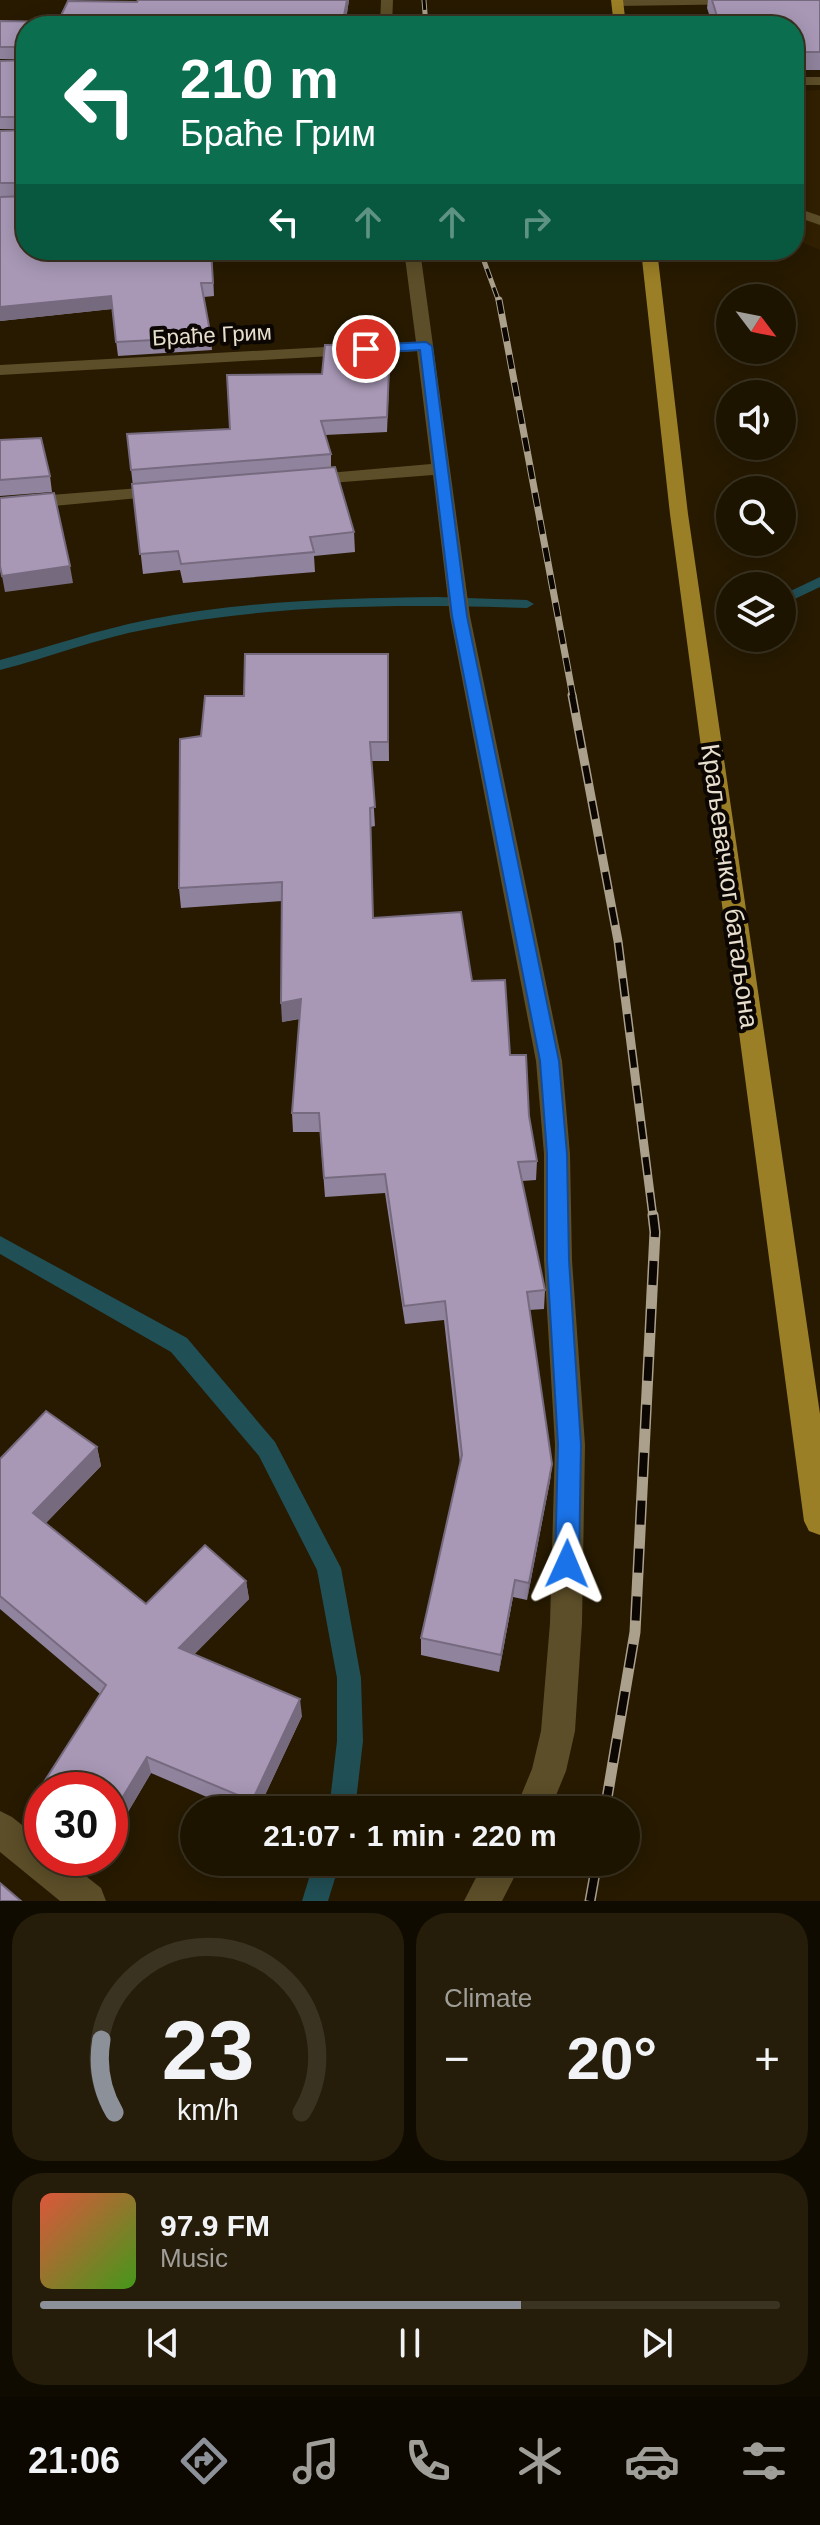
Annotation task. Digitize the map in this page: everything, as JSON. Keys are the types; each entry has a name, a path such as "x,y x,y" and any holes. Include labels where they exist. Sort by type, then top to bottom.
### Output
{"main road":[{"name":"Краљевачког батаљона","path":"650,260 679,514 820,1521"}],"street":[{"path":"617,1 753,0"},
{"path":"413,260 460,616 549,1061 557,1154 558,1260 570,1445 566,1623 558,1731 549,1771 538,1796"},
{"name":"Браће Грим","path":"0,370 426,346"},
{"path":"284,482 441,469"},
{"path":"0,505 189,490"},
{"path":"0,1829 88,1901"},
{"path":"482,1901 496,1876"}],"shaded area":[{"path":"820,90 820,250 804,243 804,91"}],"building":[{"path":"347,0 344,16 61,16 68,1"},
{"path":"712,0 820,0 820,52 804,52 804,16 717,16"},
{"path":"0,21 16,21 16,47 0,47"},
{"path":"16,60 16,117 0,117 0,61"},
{"path":"16,130 16,183 0,183 0,131"},
{"path":"16,196 16,260 212,260 213,283 201,283 211,337 116,342 111,296 0,307 0,197"},
{"path":"390,344 387,417 321,421 331,454 131,470 127,434 230,429 227,375 322,374 325,345"},
{"path":"41,438 50,476 0,480 0,440"},
{"path":"335,467 354,532 310,537 314,552 181,564 178,551 140,554 132,484"},
{"path":"54,493 70,566 2,576 0,498"},
{"path":"245,654 388,654 388,742 370,742 375,807 370,808 373,918 461,912 472,981 505,980 510,1055 526,1055 529,1116 537,1161 518,1162 545,1290 527,1292 552,1464 529,1583 515,1580 501,1655 421,1638 462,1455 445,1301 404,1306 385,1174 324,1178 319,1113 292,1113 301,999 281,1003 282,882 179,888 180,739 201,736 205,696 244,696"},
{"path":"46,1411 97,1447 33,1513 146,1604 205,1545 246,1581 179,1648 300,1699 254,1796 240,1796 147,1757 128,1788 128,1772 50,1772 106,1685 0,1596 0,1459"},
{"path":"0,1883 21,1901 0,1901"}],"waterway":[{"path":"796,594 820,581"},
{"path":"0,665 123,630 208,615 346,604 527,604"},
{"path":"0,1244 179,1345 267,1449 329,1568 349,1678 350,1741 344,1796"},
{"path":"315,1901 323,1876"}],"railway":[{"path":"424,0 425,16"},
{"path":"484,260 499,302"},
{"path":"499,300 573,697"},
{"path":"572,695 618,941 653,1217"},
{"path":"607,1796 635,1632 655,1232 653,1215"},
{"path":"590,1901 594,1876"}],"route":[{"path":"366,349 426,346 460,616 489,748 549,1061 557,1154 558,1260 570,1445 567,1564"}]}
